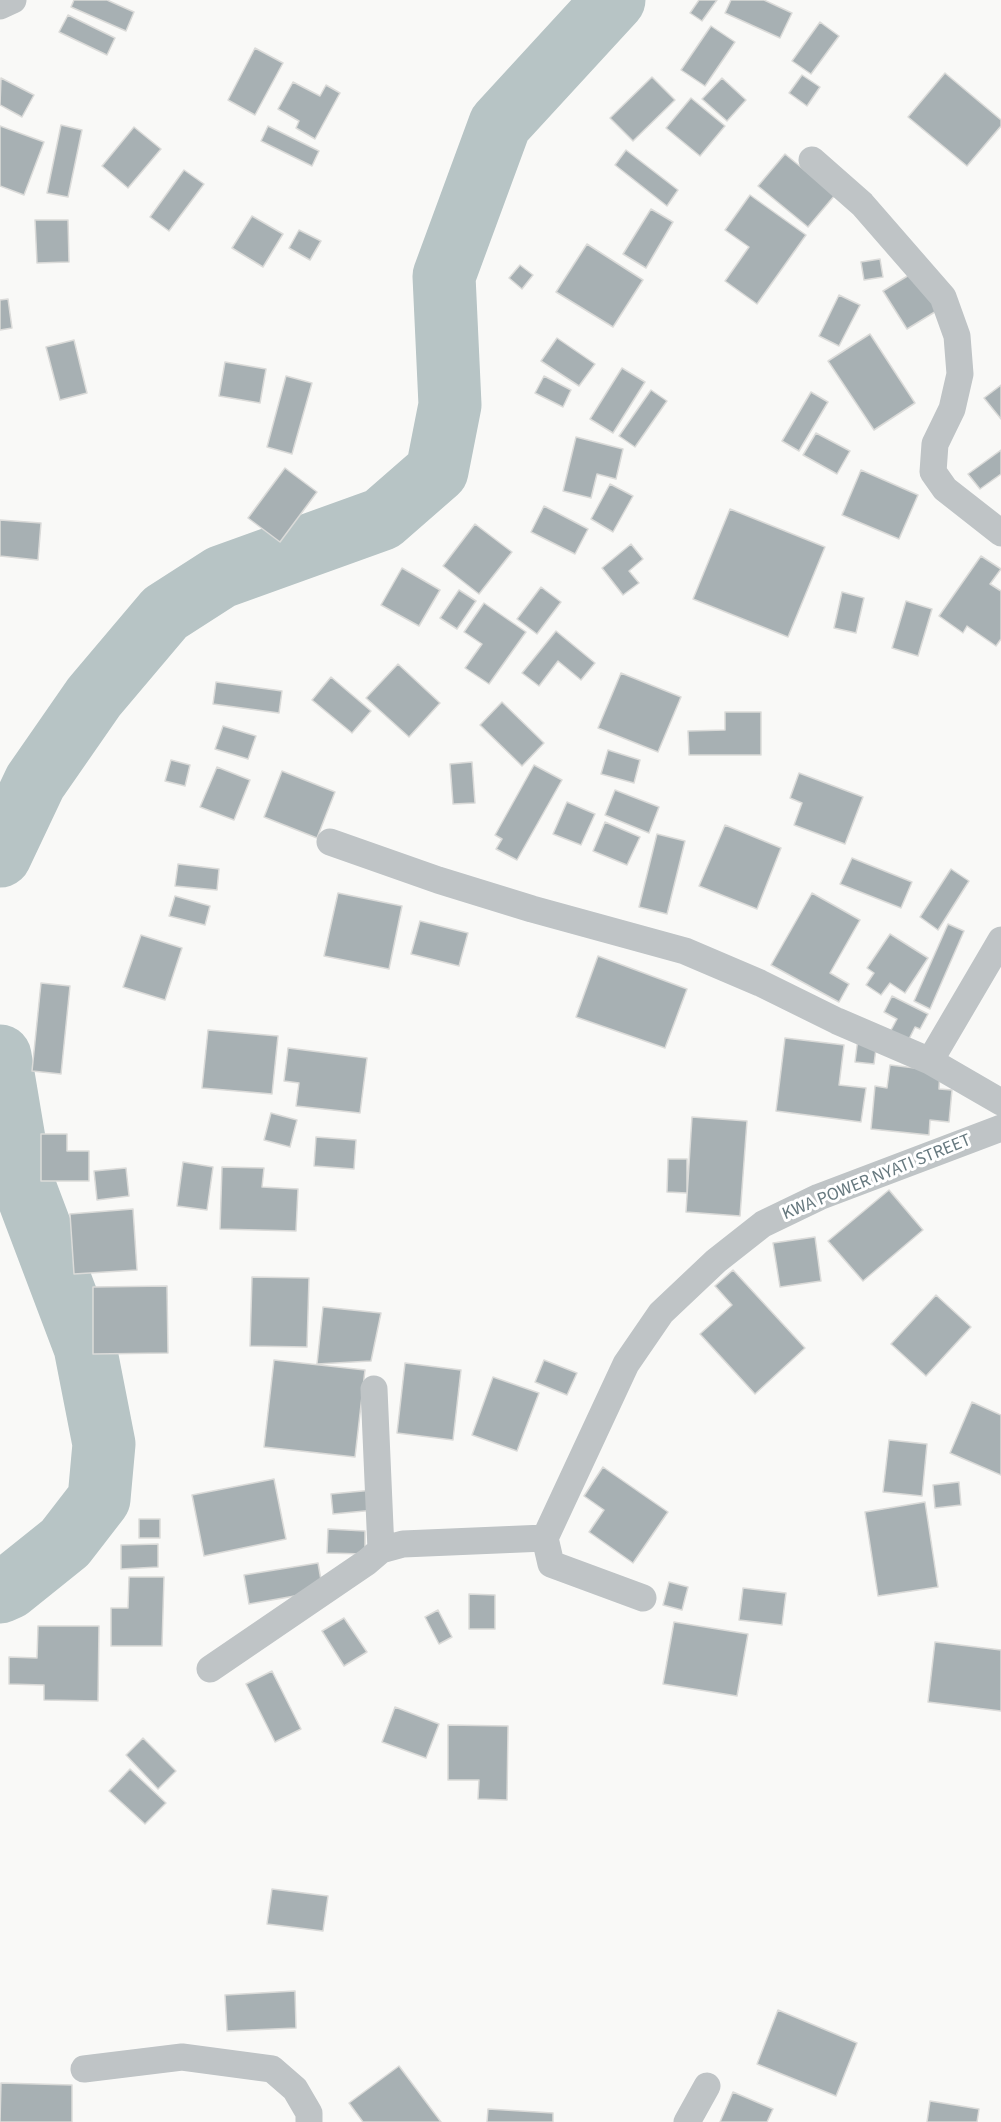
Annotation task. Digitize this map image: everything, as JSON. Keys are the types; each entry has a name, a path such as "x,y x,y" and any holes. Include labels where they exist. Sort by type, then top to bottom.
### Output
{"street":[{"path":"0,6 13,0"},
{"path":"812,160 862,204 943,297 957,336 960,374 952,409 935,444 933,472 945,489 1001,533"},
{"path":"330,842 521,906 685,951 930,1061 1001,1102"},
{"path":"930,1061 1001,940"},
{"name":"KWA POWER NYATI STREET","path":"545,1538 626,1364 661,1313 716,1261 763,1224 819,1197 1001,1128"},
{"path":"374,1389 381,1550"},
{"path":"210,1669 367,1562 381,1550 403,1544 545,1538 551,1564 643,1598"},
{"path":"84,2069 182,2057 272,2069 295,2089 309,2113 309,2122"},
{"path":"687,2122 707,2086"}],"building":[{"path":"74,0 107,0 134,12 126,31 71,7"},
{"path":"699,0 717,0 702,21 690,13"},
{"path":"731,0 764,0 792,13 780,38 725,13"},
{"path":"68,15 115,38 107,55 59,32"},
{"path":"820,22 839,36 811,74 792,61"},
{"path":"711,26 735,42 705,86 681,70"},
{"path":"255,48 283,63 255,115 228,100"},
{"path":"945,73 1001,120 1001,126 967,166 908,117"},
{"path":"802,75 820,87 807,106 789,93"},
{"path":"652,77 675,100 633,141 610,118"},
{"path":"1,78 34,95 22,117 0,105"},
{"path":"722,78 746,100 727,121 702,99"},
{"path":"293,82 320,96 326,85 340,93 315,139 296,128 299,121 278,109"},
{"path":"691,98 725,126 700,156 666,128"},
{"path":"61,125 82,130 68,197 47,193"},
{"path":"0,126 44,142 24,195 0,186"},
{"path":"268,126 319,151 312,166 261,141"},
{"path":"134,127 161,149 128,188 102,166"},
{"path":"626,150 678,190 667,206 615,165"},
{"path":"785,154 835,195 808,227 758,186"},
{"path":"184,170 204,184 169,231 150,217"},
{"path":"750,195 806,235 757,304 725,281 749,247 725,230"},
{"path":"651,209 673,222 646,268 623,254"},
{"path":"252,216 283,234 263,267 232,248"},
{"path":"35,220 68,220 69,262 37,263"},
{"path":"299,230 321,241 310,260 289,248"},
{"path":"587,244 643,280 613,327 556,292"},
{"path":"880,259 883,277 864,280 861,262"},
{"path":"520,265 533,275 522,289 509,278"},
{"path":"914,272 938,310 907,329 883,291"},
{"path":"839,295 860,305 839,346 819,336"},
{"path":"8,299 12,328 0,330 0,300"},
{"path":"870,334 915,403 874,430 828,361"},
{"path":"557,338 595,364 579,386 541,361"},
{"path":"74,340 87,393 60,400 46,347"},
{"path":"225,362 266,369 260,403 219,396"},
{"path":"622,368 645,382 613,433 590,419"},
{"path":"286,376 312,383 292,454 267,447"},
{"path":"544,376 571,390 563,407 535,393"},
{"path":"1001,385 1001,419 984,398"},
{"path":"651,390 667,401 635,447 619,436"},
{"path":"811,392 828,402 799,451 782,441"},
{"path":"816,433 850,451 837,474 803,455"},
{"path":"576,437 623,449 616,479 597,474 591,498 563,491"},
{"path":"1001,450 1001,474 980,489 968,474"},
{"path":"285,468 317,492 280,542 248,518"},
{"path":"861,470 918,495 899,539 842,515"},
{"path":"610,484 633,496 613,532 591,519"},
{"path":"544,506 588,529 575,554 531,532"},
{"path":"730,509 825,547 788,637 693,599"},
{"path":"0,520 41,523 38,560 0,556"},
{"path":"475,524 512,552 479,594 443,566"},
{"path":"631,544 643,559 629,571 639,583 623,595 602,568"},
{"path":"981,556 1001,569 990,584 1001,591 1001,639 996,646 967,626 963,633 939,616"},
{"path":"402,568 440,590 419,626 381,605"},
{"path":"541,587 561,602 537,634 517,619"},
{"path":"459,590 476,601 457,629 440,618"},
{"path":"842,592 864,598 856,633 834,628"},
{"path":"906,601 932,609 918,656 892,648"},
{"path":"484,603 526,632 489,684 465,668 482,644 464,632"},
{"path":"556,631 595,663 581,680 558,661 539,686 522,673"},
{"path":"398,664 440,703 409,737 366,698"},
{"path":"621,673 681,697 658,752 598,728"},
{"path":"331,677 371,711 352,733 312,700"},
{"path":"216,682 282,691 279,713 213,704"},
{"path":"502,702 544,743 522,766 480,725"},
{"path":"725,712 761,712 761,755 689,755 688,731 725,730"},
{"path":"223,726 256,736 248,759 215,749"},
{"path":"608,750 640,760 634,783 601,774"},
{"path":"171,760 190,765 185,786 165,781"},
{"path":"472,762 475,803 453,804 450,764"},
{"path":"534,765 562,780 517,860 496,849 502,839 495,835"},
{"path":"217,767 250,780 234,820 200,807"},
{"path":"282,771 335,792 317,838 264,817"},
{"path":"799,773 863,797 845,844 794,825 802,803 790,798"},
{"path":"615,790 659,807 649,833 605,815"},
{"path":"567,802 595,814 581,845 553,834"},
{"path":"605,822 640,837 627,865 593,851"},
{"path":"725,825 781,848 757,909 699,886"},
{"path":"657,834 685,841 667,914 639,907"},
{"path":"852,858 912,882 901,908 840,884"},
{"path":"178,864 219,869 217,890 175,886"},
{"path":"951,869 969,881 938,930 920,917"},
{"path":"338,893 402,906 389,969 324,956"},
{"path":"812,893 860,920 830,973 849,984 839,1002 771,965"},
{"path":"175,896 210,906 205,925 169,916"},
{"path":"420,921 468,933 459,966 411,954"},
{"path":"948,924 964,931 930,1009 914,1001"},
{"path":"890,934 928,958 905,993 890,983 881,995 866,985 874,973 867,968"},
{"path":"141,935 182,948 165,1000 123,987"},
{"path":"598,956 687,989 665,1048 576,1017"},
{"path":"41,983 70,986 61,1074 32,1071"},
{"path":"892,996 928,1014 920,1029 915,1027 908,1041 890,1032 897,1019 884,1012"},
{"path":"208,1030 278,1036 272,1094 202,1088"},
{"path":"785,1038 844,1045 839,1085 866,1088 861,1122 776,1111"},
{"path":"858,1038 877,1041 874,1064 855,1062"},
{"path":"288,1048 367,1058 360,1113 296,1106 299,1083 284,1081"},
{"path":"890,1065 940,1071 939,1089 952,1090 949,1122 930,1120 929,1135 871,1129 875,1086 887,1088"},
{"path":"271,1113 297,1120 290,1147 264,1140"},
{"path":"692,1117 747,1121 740,1216 686,1212"},
{"path":"41,1134 67,1134 67,1151 89,1151 89,1181 41,1181"},
{"path":"316,1137 356,1140 354,1169 314,1166"},
{"path":"668,1159 687,1159 687,1193 667,1192"},
{"path":"183,1162 213,1167 207,1210 177,1206"},
{"path":"222,1167 264,1168 262,1187 298,1189 296,1231 220,1229"},
{"path":"126,1168 129,1196 97,1200 94,1171"},
{"path":"889,1190 923,1230 863,1281 828,1241"},
{"path":"133,1209 137,1270 74,1274 70,1214"},
{"path":"815,1237 821,1281 780,1287 773,1243"},
{"path":"733,1270 805,1348 755,1394 700,1334 732,1305 715,1286"},
{"path":"252,1277 309,1278 307,1347 250,1346"},
{"path":"167,1286 168,1353 93,1354 93,1287"},
{"path":"936,1295 971,1327 926,1376 891,1344"},
{"path":"323,1307 381,1313 371,1361 317,1364"},
{"path":"274,1360 365,1370 355,1457 264,1447"},
{"path":"544,1360 577,1373 567,1395 535,1382"},
{"path":"405,1363 461,1370 453,1440 397,1433"},
{"path":"493,1377 539,1393 517,1451 472,1435"},
{"path":"972,1402 1001,1415 1001,1475 950,1453"},
{"path":"889,1440 927,1444 922,1496 883,1492"},
{"path":"603,1467 668,1512 633,1563 589,1532 604,1510 584,1496"},
{"path":"274,1479 286,1539 204,1556 192,1495"},
{"path":"959,1482 961,1505 935,1508 933,1485"},
{"path":"373,1490 375,1510 333,1514 331,1494"},
{"path":"925,1502 938,1587 878,1596 865,1512"},
{"path":"139,1519 160,1519 160,1538 139,1538"},
{"path":"328,1529 365,1531 365,1554 327,1553"},
{"path":"158,1544 158,1567 121,1569 121,1545"},
{"path":"318,1563 323,1591 249,1604 244,1575"},
{"path":"129,1577 164,1577 162,1646 111,1646 111,1608 128,1608"},
{"path":"669,1582 688,1587 682,1610 663,1605"},
{"path":"743,1588 786,1593 782,1625 739,1620"},
{"path":"469,1594 495,1595 495,1629 469,1629"},
{"path":"438,1610 452,1637 439,1644 425,1617"},
{"path":"344,1618 367,1652 344,1666 322,1631"},
{"path":"674,1622 748,1634 737,1696 663,1684"},
{"path":"38,1626 99,1626 98,1701 44,1700 44,1685 9,1684 9,1657 37,1658"},
{"path":"935,1642 1001,1650 1001,1711 928,1702"},
{"path":"272,1671 301,1729 275,1742 246,1684"},
{"path":"395,1707 439,1724 426,1758 382,1742"},
{"path":"448,1725 508,1726 507,1800 478,1799 479,1780 448,1780"},
{"path":"143,1738 176,1771 158,1789 126,1755"},
{"path":"130,1769 166,1803 145,1824 109,1791"},
{"path":"272,1889 328,1896 323,1931 267,1924"},
{"path":"295,1991 296,2028 227,2031 225,1995"},
{"path":"778,2010 857,2043 836,2096 757,2064"},
{"path":"399,2066 441,2122 363,2122 349,2103"},
{"path":"1,2083 72,2085 72,2122 0,2122"},
{"path":"733,2092 773,2109 767,2122 720,2122"},
{"path":"930,2101 979,2109 977,2122 927,2122"},
{"path":"488,2109 553,2113 553,2122 487,2122"}],"waterway":[{"path":"0,856 35,782 94,697 165,613 221,577 382,519 437,471 450,405 444,276 500,124 614,0"},
{"path":"0,1056 20,1175 85,1347 104,1444 99,1499 65,1543 9,1588 0,1592"}]}
